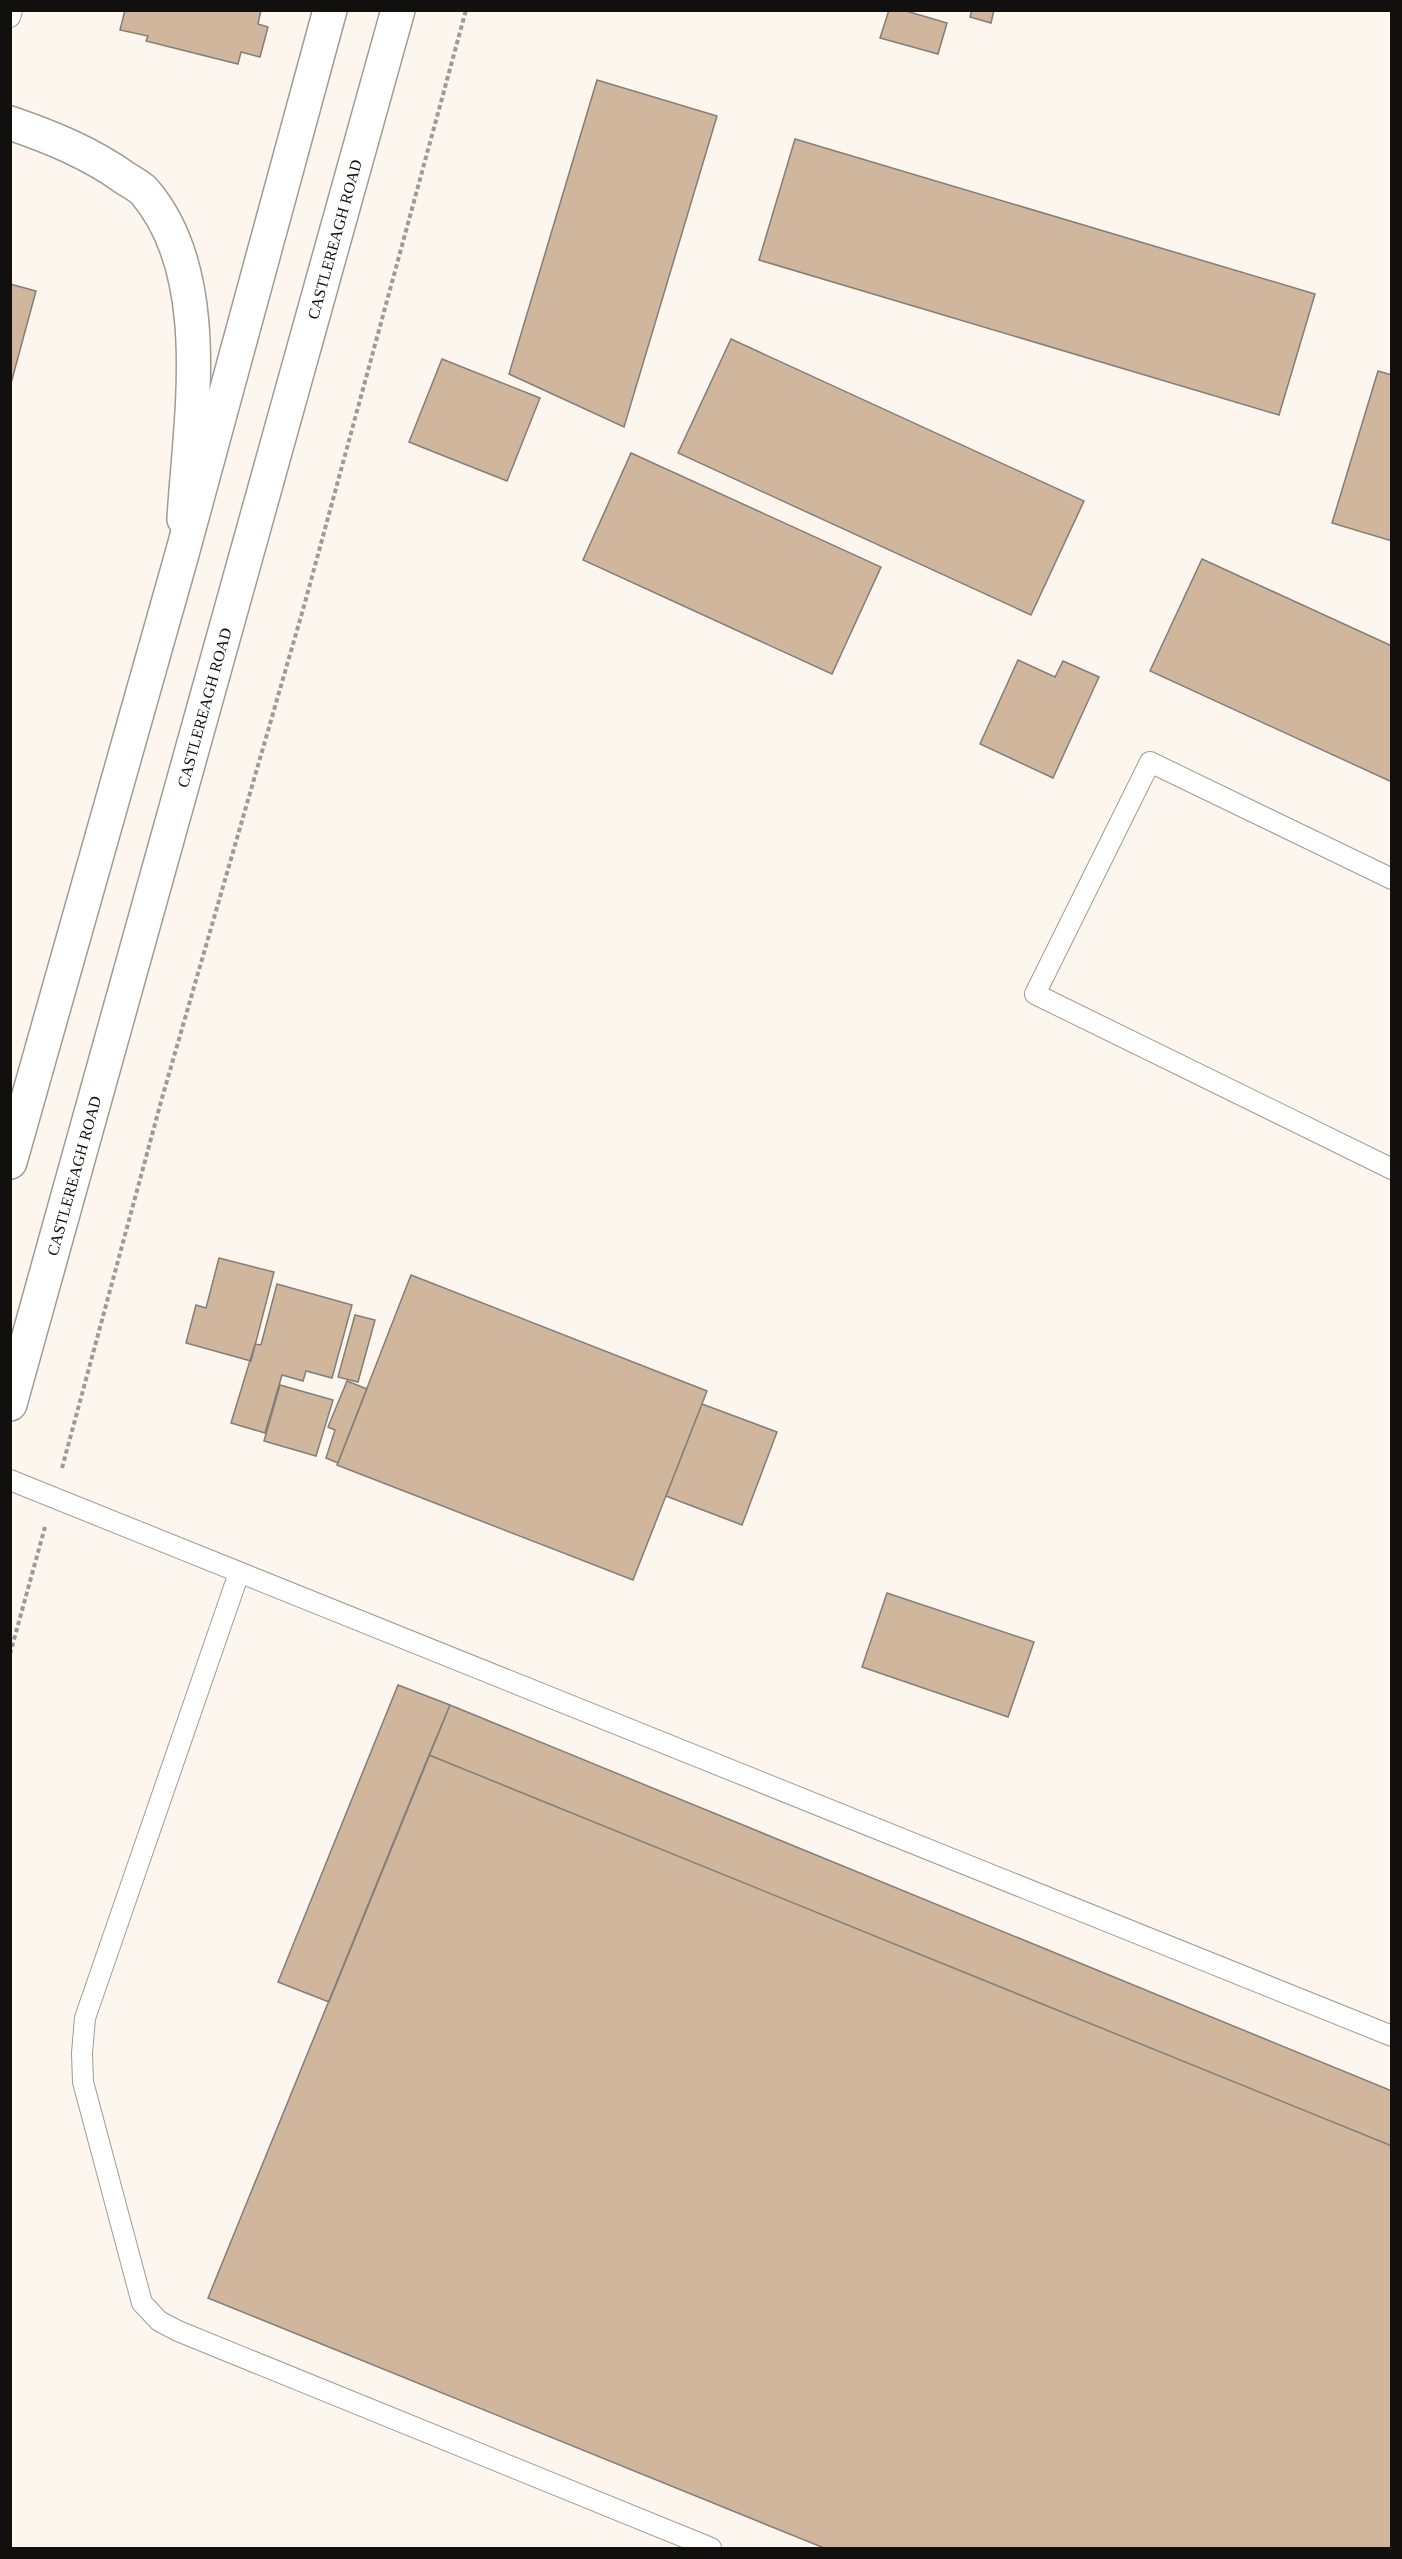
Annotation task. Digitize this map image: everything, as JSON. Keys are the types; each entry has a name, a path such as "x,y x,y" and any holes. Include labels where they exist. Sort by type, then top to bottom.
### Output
{"main road":[{"path":"10,1162 182,554 330,10"},
{"name":"CASTLEREAGH ROAD","path":"10,1404 398,10"},
{"path":"10,123 52,137 104,163 143,190 180,252 191,300 193,363 182,554"}],"lane":[{"path":"10,17 12,10"},
{"path":"1392,879 1150,762 1035,994 1392,1168"},
{"path":"10,1480 1392,2036"},
{"path":"239,1573 85,2018 82,2053 83,2082 142,2303 159,2321 177,2331 711,2548"}],"path":[{"path":"10,1653 162,1098 306,597 466,10"}],"building":[{"path":"125,10 261,10 258,24 268,27 260,57 241,52 238,64 146,41 148,36 120,30"},
{"path":"889,10 903,10 947,23 938,54 880,38"},
{"path":"972,10 994,10 991,23 970,17"},
{"path":"597,80 717,116 624,427 509,374"},
{"path":"795,139 1315,294 1279,415 759,260"},
{"path":"10,284 36,291 10,387"},
{"path":"731,339 1084,501 1031,615 678,453"},
{"path":"442,359 540,398 507,481 409,442"},
{"path":"1378,371 1392,375 1392,541 1332,523"},
{"path":"631,453 881,567 832,674 583,560"},
{"path":"1202,559 1392,646 1392,782 1150,671"},
{"path":"1018,660 1055,677 1063,661 1099,677 1053,778 980,744"},
{"path":"219,1258 274,1272 251,1361 186,1343 196,1305 206,1308"},
{"path":"411,1275 707,1391 633,1580 337,1465"},
{"path":"277,1284 352,1305 332,1378 306,1371 303,1381 282,1375 265,1433 231,1423 255,1344 261,1345"},
{"path":"355,1315 375,1320 358,1382 338,1377"},
{"path":"347,1381 367,1389 338,1463 326,1458 335,1430 328,1427"},
{"path":"280,1385 333,1400 316,1456 264,1441"},
{"path":"702,1404 777,1432 742,1525 666,1496"},
{"path":"887,1593 1034,1642 1008,1717 862,1667"},
{"path":"398,1685 450,1705 329,2002 278,1982"},
{"path":"450,1705 1392,2091 1392,2146 429,1755"},
{"path":"429,1755 1392,2146 1392,2548 824,2548 208,2298"}]}
